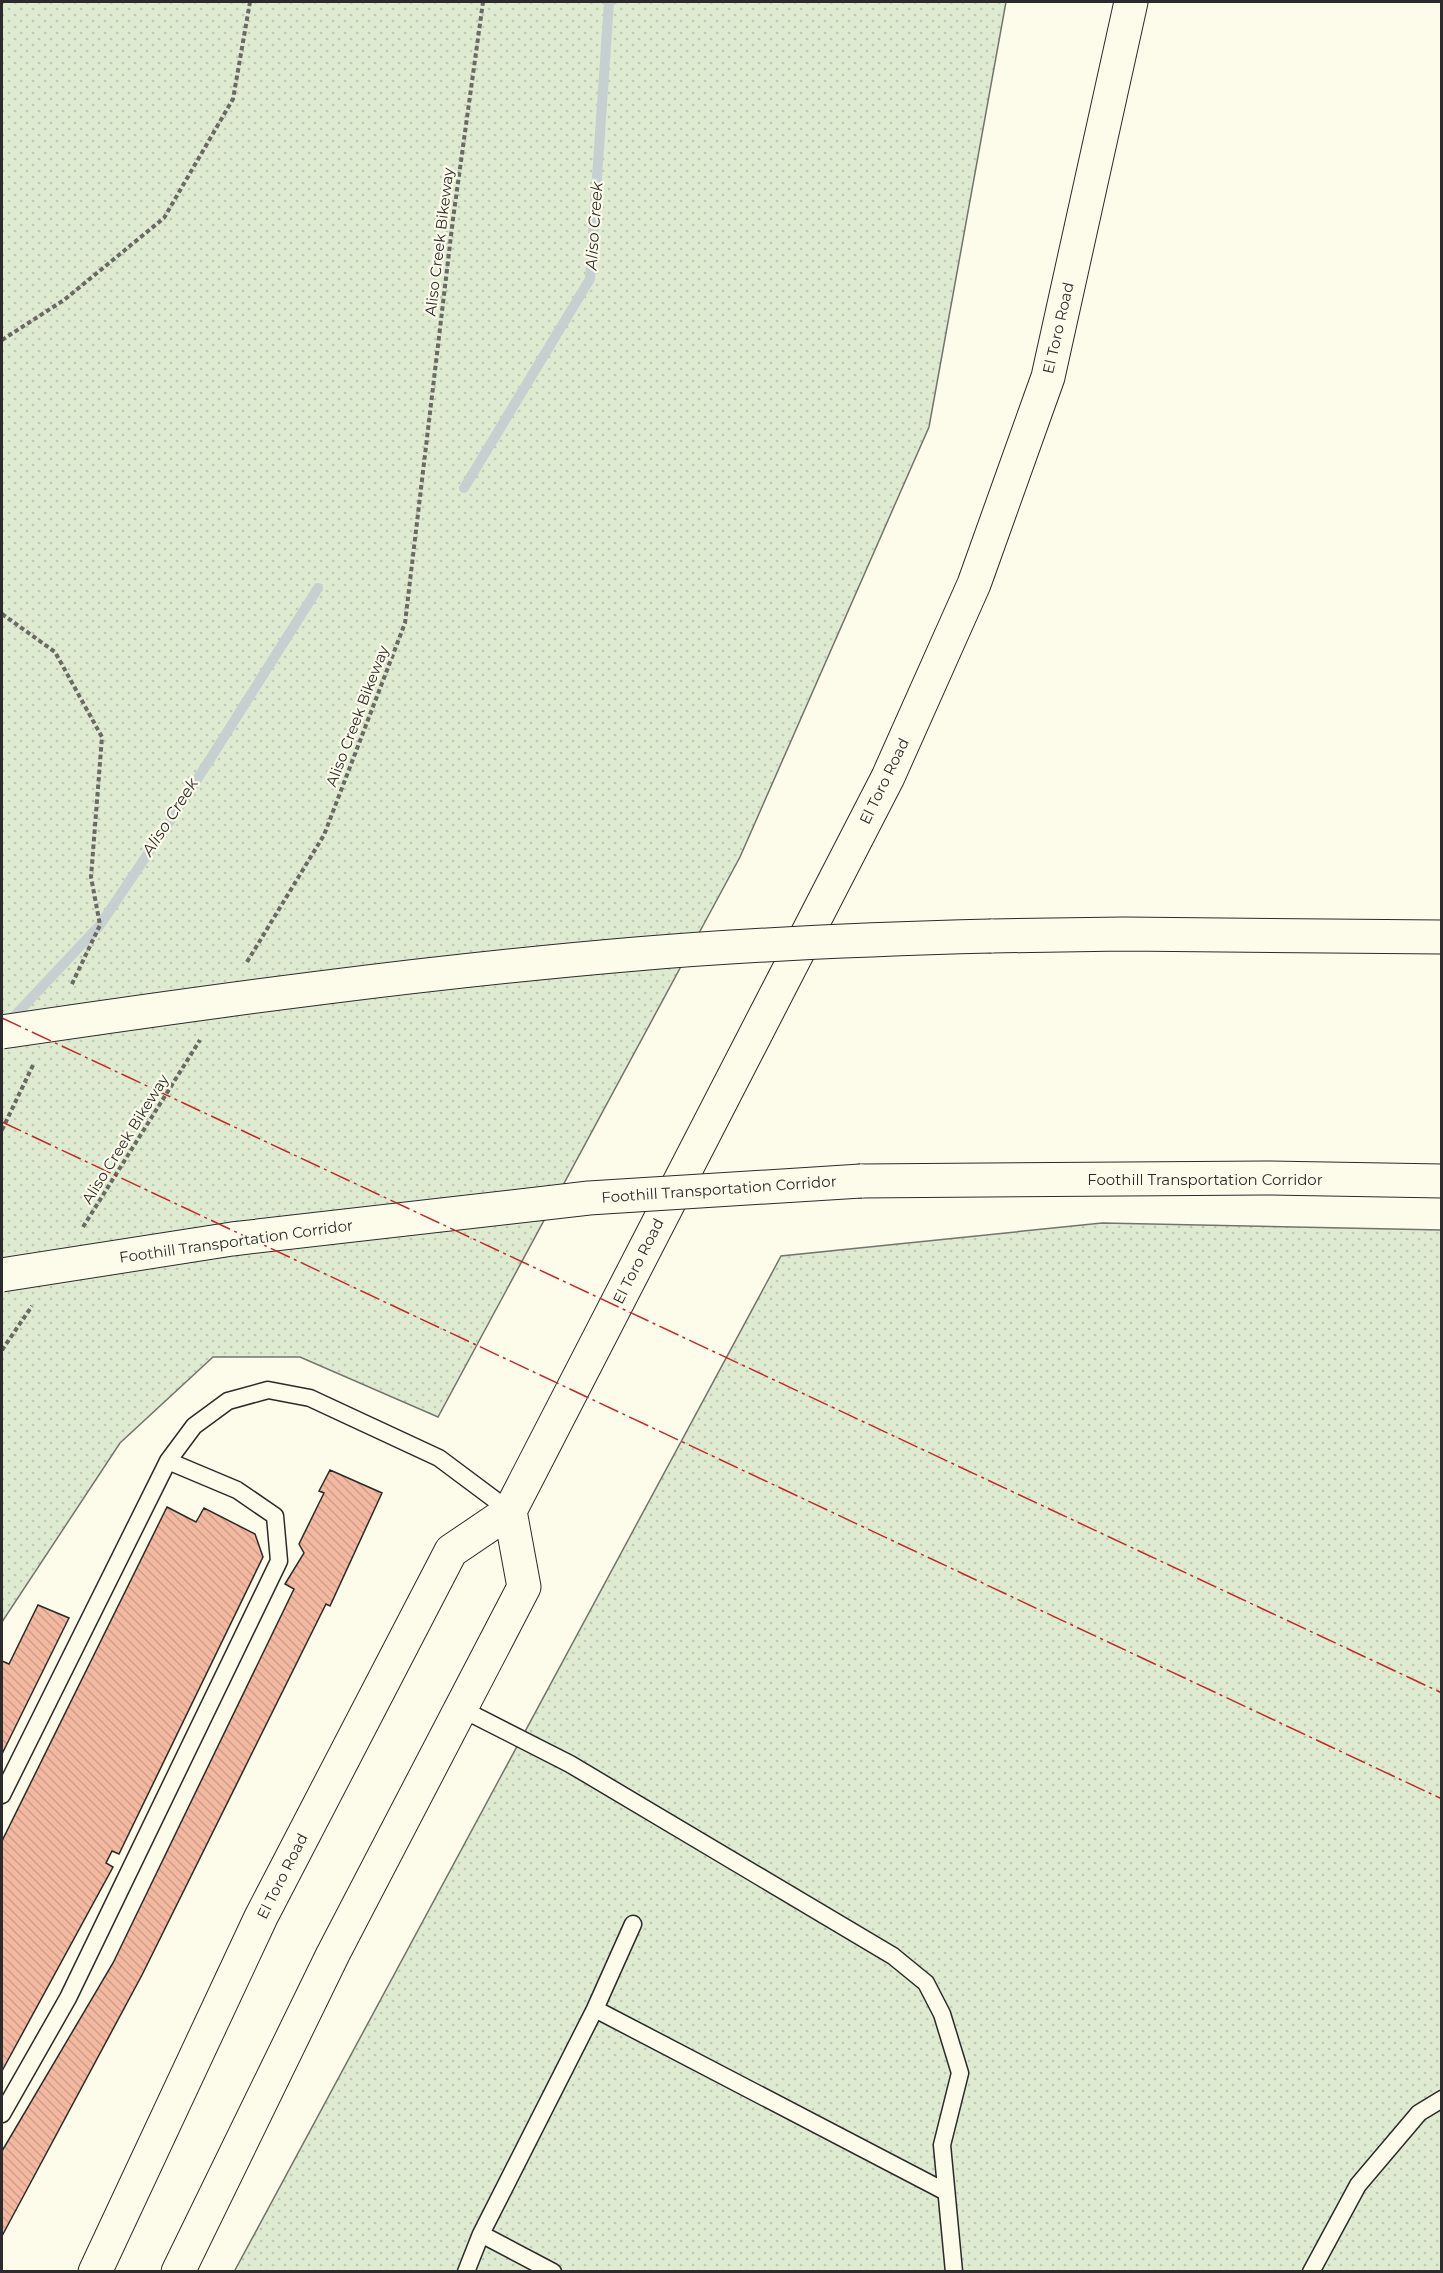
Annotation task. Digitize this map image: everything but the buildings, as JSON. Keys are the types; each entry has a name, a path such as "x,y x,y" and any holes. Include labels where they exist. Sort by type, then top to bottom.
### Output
{"main road":[{"name":"El Toro Road","path":"95,2271 261,1917 451,1551 510,1511 888,777 974,584 1048,377 1131,2"},
{"path":"2,1032 400,978 637,954 880,939 991,936 1124,934 1442,938"},
{"name":"Foothill Transportation Corridor","path":"2,1275 232,1239 589,1198 861,1181 1266,1178 1442,1180"},
{"path":"178,2271 333,1954 524,1587 510,1511"}],"lane":[{"path":"2,1795 168,1461 195,1426 228,1401 268,1390 310,1398 439,1458 510,1511"},
{"path":"2,2114 68,1998 279,1561 275,1516 237,1490 168,1461"},
{"path":"460,1708 570,1764 893,1956 926,1983 942,2014 960,2073 942,2145 954,2271"},
{"path":"466,2271 481,2234 595,2009 633,1924"},
{"path":"595,2009 946,2192"},
{"path":"1311,2271 1358,2185 1419,2113 1442,2099"},
{"path":"481,2234 553,2271"}],"path":[{"path":"2,340 64,300 164,218 233,99 250,2"},
{"name":"Aliso Creek Bikeway","path":"244,967 324,835 405,623 453,219 483,2"},
{"path":"2,614 55,652 102,737 91,877 100,925 69,990"},
{"name":"Aliso Creek Bikeway","path":"81,1230 201,1038"},
{"path":"2,1130 38,1054"},
{"path":"2,1350 36,1300"}],"green space":[{"path":"2,2 1006,2 929,427 740,857 438,1417 300,1357 213,1357 120,1443 2,1622"},
{"path":"1102,1223 1441,1230 1441,2271 234,2272 781,1256"}],"waterway":[{"name":"Aliso Creek","path":"464,488 590,279 609,2"},
{"name":"Aliso Creek","path":"7,1024 100,925 188,794 318,588"}],"power":[{"path":"2,1018 1442,1693"},
{"path":"2,1122 1442,1799"}]}
